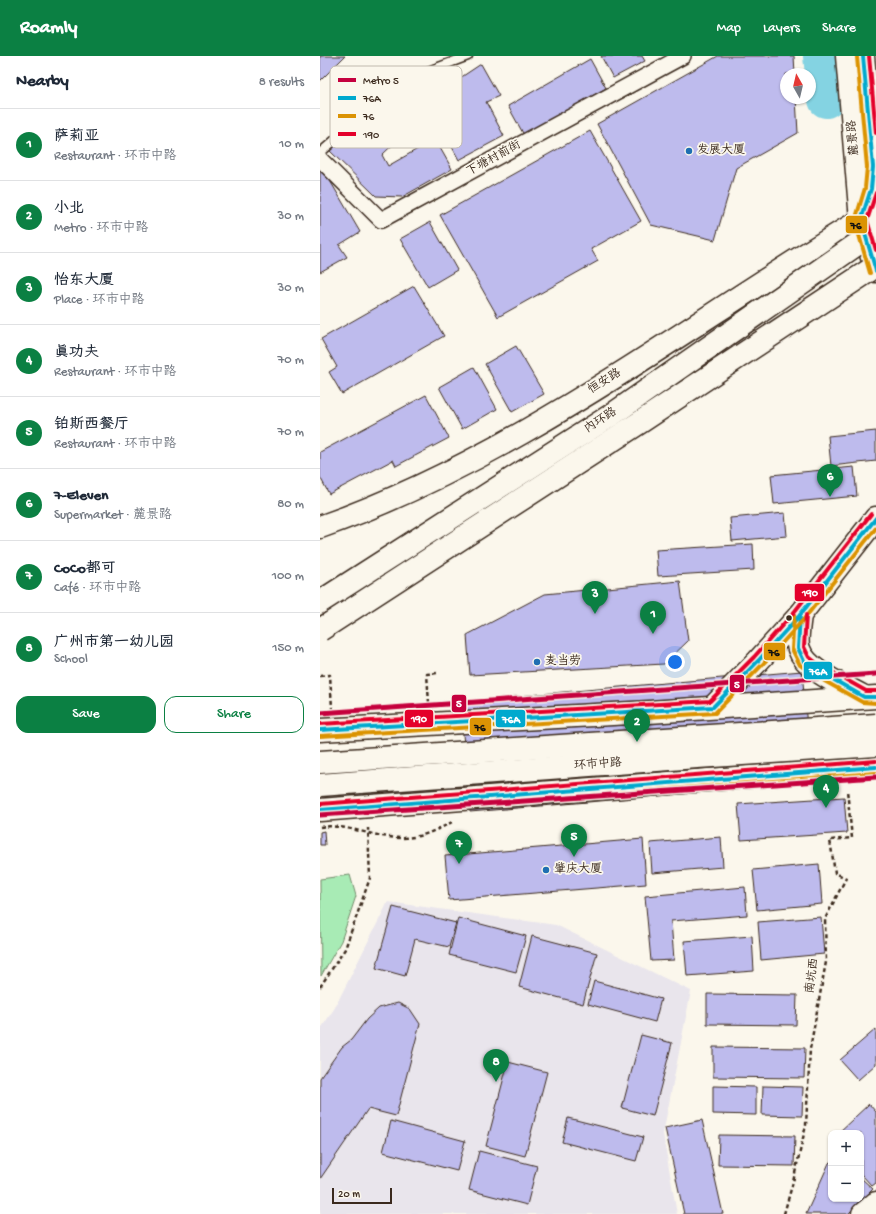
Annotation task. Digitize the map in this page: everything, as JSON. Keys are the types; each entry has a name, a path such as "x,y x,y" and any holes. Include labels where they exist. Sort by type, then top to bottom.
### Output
{"main road":[{"name":"麓景路","path":"847,56 871,220 876,271"},
{"name":"麓景路","path":"863,56 873,137 871,220"},
{"name":"恒安路","path":"320,527 411,491 496,448 871,220"},
{"name":"内环路","path":"320,602 613,414 871,220"},
{"name":"内环路","path":"320,630 642,421 876,266"},
{"path":"713,707 800,615 876,518"},
{"path":"800,615 798,648 804,660 815,670 870,697"},
{"path":"327,730 650,712 870,697"},
{"path":"560,757 650,712"},
{"name":"环市中路","path":"320,762 876,725"},
{"path":"320,772 560,757 876,734"},
{"name":"环市中路","path":"320,785 876,745"},
{"name":"环市中路","path":"320,810 876,767"},
{"path":"863,1214 876,1203"}],"street":[{"name":"下塘村前街","path":"320,159 381,220 683,56"}],"lane":[{"path":"442,66 468,56"},
{"path":"320,153 330,144"}],"path":[{"path":"431,724 427,674 438,673"},
{"path":"320,676 330,675 327,730"},
{"name":"南坑西","path":"784,1214 806,1125 810,1049 826,962 826,919 846,878 834,873 830,840 852,838 846,769"},
{"path":"320,987 345,949 370,878 367,807"},
{"path":"320,827 342,827 390,838 405,838 423,836 452,822"}],"shaded area":[{"path":"388,902 556,925 691,991 663,1134 677,1214 320,1214 320,1030 334,1009"}],"green space":[{"path":"350,875 356,896 341,941 321,976 320,879"}],"building":[{"path":"320,56 345,56 335,66 330,66 330,71 320,81"},
{"path":"601,56 642,56 645,61 613,78"},
{"name":"发展大厦","path":"718,56 794,56 795,68 780,68 780,104 796,104 798,133 736,168 715,240 651,225 597,124"},
{"path":"590,59 606,88 524,135 508,106"},
{"path":"481,64 499,96 486,102 504,136 459,160 453,148 462,148 462,77"},
{"path":"590,131 641,221 591,249 598,261 498,317 440,215"},
{"path":"333,148 389,148 382,155 388,166 419,148 440,148 452,169 402,197 376,196 330,151"},
{"path":"322,167 360,232 339,245 347,257 320,272 320,168"},
{"path":"430,222 457,270 428,287 400,239"},
{"path":"414,286 444,336 342,394 329,372 337,367 321,339"},
{"path":"516,346 544,394 512,412 485,364"},
{"path":"474,367 497,409 462,429 439,387"},
{"path":"426,395 449,438 396,466 393,460 329,494 320,477 320,452"},
{"path":"876,431 876,461 831,466 828,436"},
{"path":"854,467 857,496 774,504 771,475"},
{"path":"785,513 787,536 732,541 730,518"},
{"path":"753,544 754,570 658,576 656,550"},
{"path":"680,581 688,641 664,664 470,675 467,635 545,594"},
{"path":"802,671 812,783 470,812 460,701"},
{"path":"844,797 847,833 741,840 738,804"},
{"path":"324,831 325,845 320,845 320,832"},
{"path":"721,837 723,867 652,873 650,843"},
{"name":"肇庆大厦","path":"643,839 646,884 449,900 445,856"},
{"path":"819,864 822,904 757,910 753,870"},
{"path":"745,887 747,915 671,921 674,960 651,961 645,896"},
{"path":"393,907 456,923 449,947 415,939 405,976 376,968"},
{"path":"821,917 824,954 761,960 758,922"},
{"path":"458,918 526,936 516,972 449,955"},
{"path":"532,936 597,953 583,1004 519,987"},
{"path":"752,936 754,971 687,976 684,941"},
{"path":"594,981 661,999 655,1022 588,1004"},
{"path":"707,994 797,995 796,1025 707,1024"},
{"path":"398,1003 410,1009 420,1024 396,1116 368,1109 320,1179 320,1078 342,1047 351,1040 367,1019 379,1008"},
{"path":"876,1029 876,1064 858,1080 840,1060"},
{"path":"641,1035 672,1043 653,1116 622,1108"},
{"path":"713,1047 805,1048 804,1078 713,1077"},
{"path":"508,1062 547,1072 525,1156 486,1146"},
{"path":"713,1086 756,1087 756,1115 713,1114"},
{"path":"763,1086 803,1087 802,1116 762,1115"},
{"path":"869,1104 876,1112 876,1183 872,1186 864,1177 864,1130 841,1130"},
{"path":"568,1118 643,1137 636,1161 562,1142"},
{"path":"702,1120 723,1214 684,1214 665,1128"},
{"path":"391,1121 465,1141 457,1171 383,1152"},
{"path":"719,1135 795,1136 794,1166 718,1165"},
{"path":"479,1151 537,1166 527,1205 469,1190"},
{"path":"828,1165 828,1202 860,1202 848,1214 806,1214"},
{"path":"864,1181 873,1189 864,1198"}],"waterway":[{"path":"821,56 826,100"}],"metro line":[{"name":"5","path":"320,713 876,674"},
{"name":"5","path":"320,815 876,777"}],"transit line":[{"name":"76A","path":"863,56 873,167 871,189 861,220 876,271"},
{"name":"190","path":"869,56 876,133"},
{"name":"76","path":"857,57 867,167 865,188 855,221 870,273"},
{"name":"190","path":"876,193 867,220 876,250"},
{"name":"190","path":"320,724 710,701 754,657 795,611 871,514"},
{"name":"76A","path":"320,730 713,707 800,615 876,518"},
{"name":"76","path":"320,736 715,713 804,619 876,528"},
{"name":"76","path":"794,615 792,649 800,665 812,674 862,702 876,703"},
{"name":"76A","path":"800,615 798,648 804,661 815,669 864,697 876,697"},
{"name":"190","path":"806,615 804,647 809,657 818,664 866,691 876,691"},
{"name":"190","path":"320,804 876,761"},
{"name":"76A","path":"320,810 876,767"},
{"name":"76","path":"320,816 876,773"}],"place":[{"name":"发展大厦","path":"689,151"},
{"name":"7-Eleven","path":"830,497"},
{"name":"怡东大厦","path":"595,614"},
{"name":"萨莉亚","path":"653,634"},
{"name":"麦当劳","path":"537,662"},
{"name":"小北","path":"637,742"},
{"name":"真功夫","path":"826,808"},
{"name":"铂斯西餐厅","path":"574,857"},
{"name":"CoCo都可","path":"459,864"},
{"name":"肇庆大厦","path":"546,870"},
{"name":"广州市第一幼儿园","path":"496,1082"}]}
